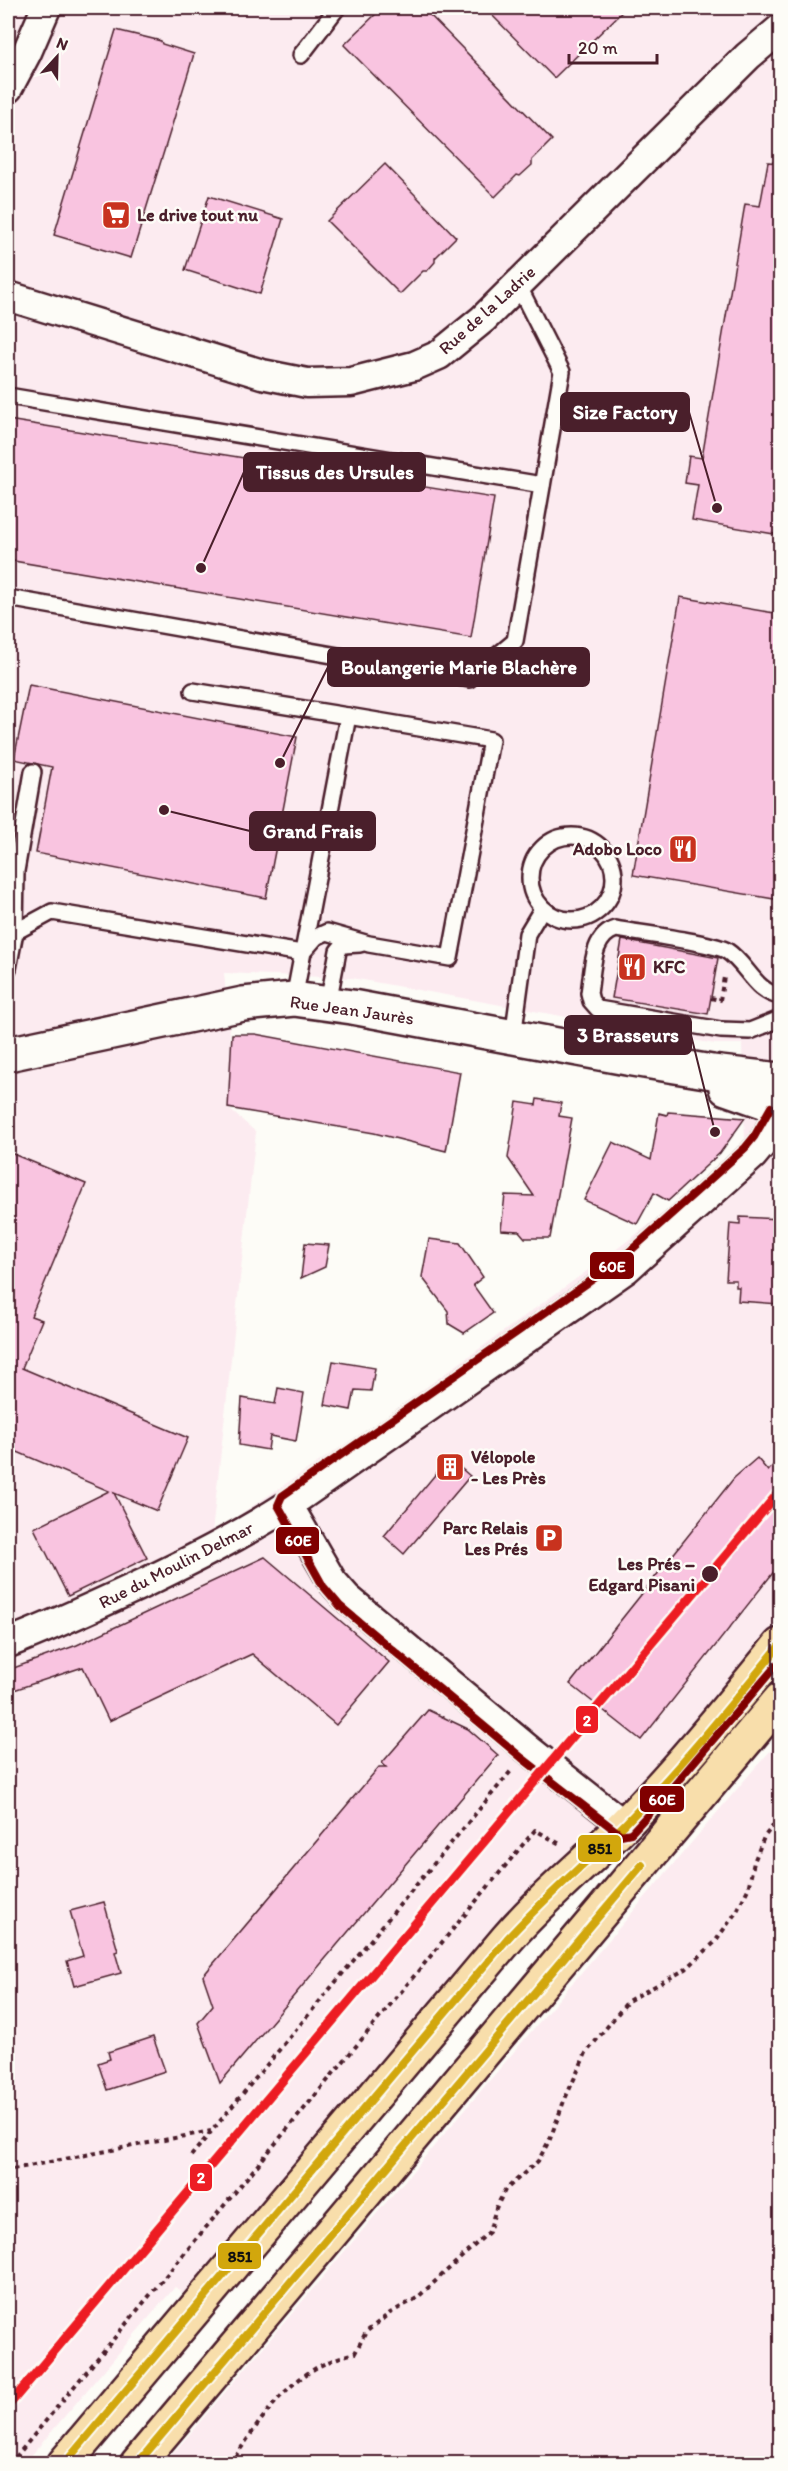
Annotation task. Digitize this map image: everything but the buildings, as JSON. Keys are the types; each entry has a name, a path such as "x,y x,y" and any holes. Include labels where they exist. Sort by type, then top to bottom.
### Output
{"main road":[{"path":"64,2463 507,1939 544,1899 624,1825 679,1765 780,1645"},
{"path":"137,2463 780,1700"}],"street":[{"path":"8,88 46,8"},
{"name":"Rue de la Ladrie","path":"8,296 262,374 307,383 329,384 383,375 414,366 439,355 461,338 518,285 742,61 780,29"},
{"name":"Rue Jean Jaurès","path":"8,1054 243,1004 294,999 328,1003 627,1058 780,1080"},
{"name":"Rue Jean Jaurès","path":"627,1058 780,1107"},
{"name":"Rue du Moulin Delmar","path":"8,1642 68,1619 189,1562 245,1532 288,1505 640,1258 753,1155 763,1143 780,1112"},
{"path":"288,1505 332,1581 347,1598 529,1750 624,1825"}],"lane":[{"path":"301,54 337,8"},
{"path":"8,598 469,679 515,641 562,372 518,285"},
{"path":"8,396 542,485"},
{"path":"193,691 491,740 450,958 369,944 327,932 316,937 302,953"},
{"path":"294,999 348,716"},
{"path":"8,969 15,932 16,871 33,772"},
{"path":"559,837 586,837 609,854 616,875 612,896 603,909 578,921 558,919 542,909 532,893 529,877 538,851 559,837"},
{"path":"513,1037 527,934 542,909"},
{"path":"15,932 52,912 302,953"},
{"path":"780,996 762,987 726,950 616,929 606,932 599,940 589,993 591,1001 598,1009 721,1030 750,1031 780,1019"},
{"path":"328,1003 338,951 343,945 369,944"}],"path":[{"path":"191,2156 529,1750"},
{"path":"230,2463 268,2410 303,2374 332,2359 355,2353 366,2332 390,2313 417,2298 489,2232 496,2208 506,2190 538,2161 550,2139 586,2053 628,2001 686,1969 714,1943 737,1911 748,1889 754,1862 764,1837 780,1817"},
{"path":"13,2169 212,2131"}],"shaded area":[{"path":"8,8 780,8 780,1617 643,1785 186,2296 175,2287 24,2464 8,2463","holes":["224,973 352,978 715,1044 742,1044 745,1143 695,1190 598,1263 371,1427 212,1533 256,1132 228,1108 231,1045"]},
{"path":"780,1740 780,2463 165,2463 754,1769"}],"transit line":[{"name":"60E","path":"771,1107 745,1148 619,1261 282,1496 278,1505 323,1586 340,1606 522,1758 621,1835 631,1833 665,1796 780,1661"},
{"name":"2","path":"8,2406 780,1491"},
{"name":"851","path":"64,2464 507,1939 645,1803 780,1645"},
{"name":"851","path":"137,2464 642,1865"}],"place":[{"name":"Le drive tout nu","path":"116,215"},
{"name":"Size Factory","path":"717,508"},
{"name":"Tissus des Ursules","path":"201,568"},
{"name":"Boulangerie Marie Blachère","path":"280,763"},
{"name":"Grand Frais","path":"164,810"},
{"name":"Adobo Loco","path":"683,849"},
{"name":"KFC","path":"632,967"},
{"name":"3 Brasseurs","path":"715,1132"},
{"name":"Vélopole - Les Près","path":"450,1467"},
{"name":"Parc Relais Les Prés","path":"549,1538"},
{"name":"Les Prés – Edgard Pisani","path":"710,1574"}]}
